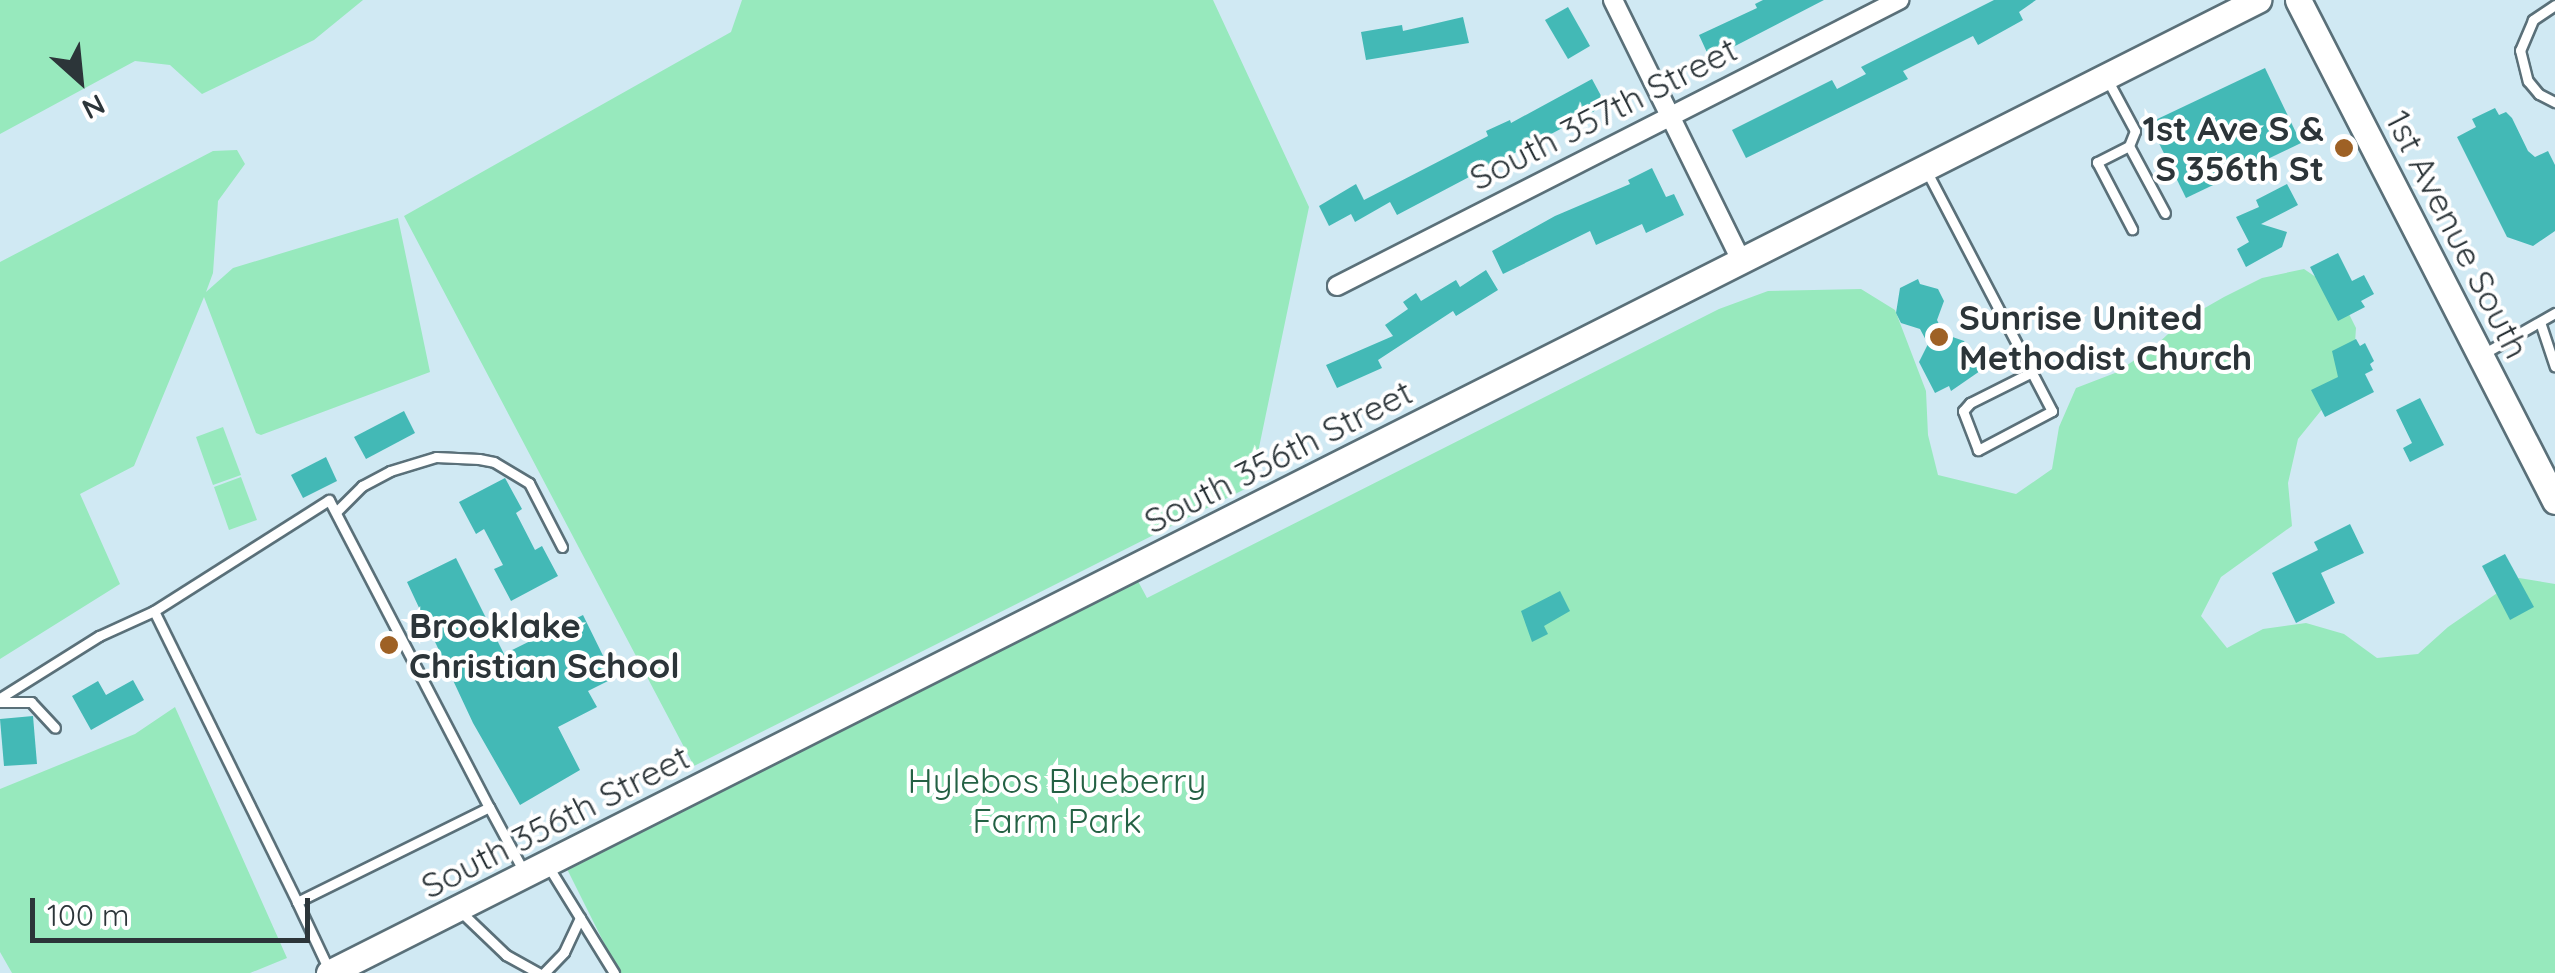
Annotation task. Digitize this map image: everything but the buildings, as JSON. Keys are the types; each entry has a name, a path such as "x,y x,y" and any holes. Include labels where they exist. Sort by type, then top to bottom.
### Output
{"main road":[{"name":"South 356th Street","path":"329,973 2258,0"},
{"name":"1st Avenue South","path":"2298,0 2555,501"}],"street":[{"path":"1614,0 1741,260"},
{"name":"South 357th Street","path":"1338,286 1898,0"}],"lane":[{"path":"2555,5 2533,20 2520,50 2528,81 2538,94 2555,102"},
{"path":"2106,76 2134,131 2129,146 2097,162 2132,229"},
{"path":"2129,146 2165,213"},
{"path":"1924,167 2032,372 2052,411 1978,450 1963,411 1970,402 2032,372"},
{"path":"2480,355 2555,313"},
{"path":"2540,322 2552,346 2555,367"},
{"path":"336,512 362,486 390,471 436,457 480,459 494,462 528,483 562,547"},
{"path":"0,700 98,636 154,612 329,500 488,807 580,918 614,973"},
{"path":"154,612 298,902 329,973"},
{"path":"0,700 31,702 55,728"},
{"path":"298,902 488,807"},
{"path":"458,908 506,954 542,973 564,952 580,918"}],"green space":[{"path":"0,0 363,0 314,40 202,94 170,65 135,61 0,134"},
{"path":"742,0 1213,0 1309,207 1251,486 694,766 404,216 731,32"},
{"path":"237,150 245,164 218,201 213,273 206,292 233,268 398,218 430,372 261,435 256,433 204,297 134,466 80,494 120,584 0,659 0,262 213,151"},
{"name":"Hylebos Blueberry Farm Park","path":"2304,269 2338,292 2356,328 2353,371 2298,439 2288,483 2292,526 2221,577 2201,616 2227,648 2263,629 2306,623 2344,634 2377,658 2418,654 2448,627 2519,578 2555,584 2555,973 619,973 561,857 1132,570 1147,598 1719,309 1768,291 1861,289 1895,310 1926,391 1928,435 1938,475 2016,494 2052,469 2059,427 2076,388 2115,373 2153,348 2182,321 2224,297 2262,278"},
{"path":"223,427 241,475 213,485 196,437"},
{"path":"241,477 257,520 229,530 214,487"},
{"path":"175,707 287,958 250,973 12,973 0,952 0,789 135,734"}],"place":[{"name":"1st Ave S & S 356th St","path":"2344,148"},
{"name":"Sunrise United Methodist Church","path":"1939,337"},
{"name":"Brooklake Christian School","path":"389,645"}]}
